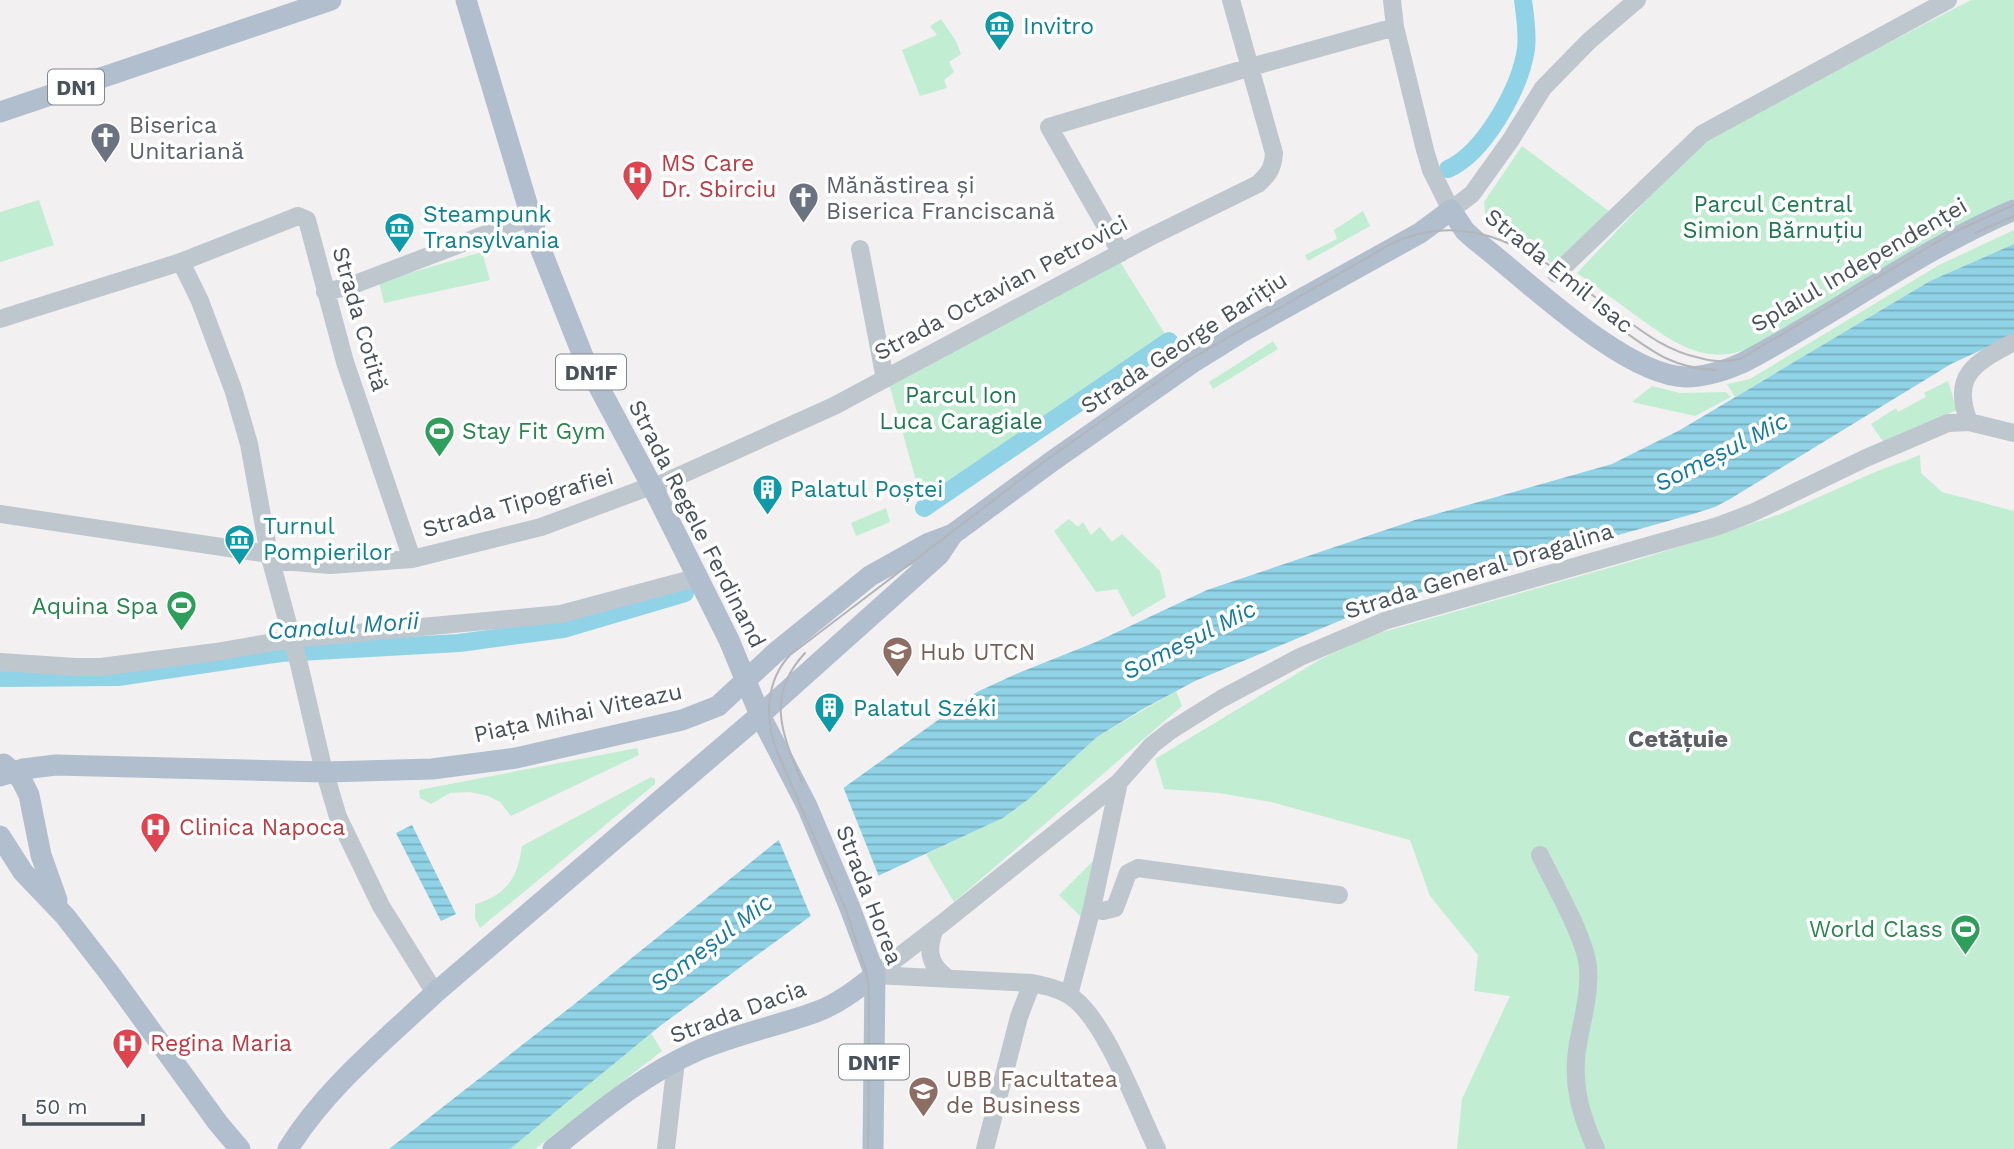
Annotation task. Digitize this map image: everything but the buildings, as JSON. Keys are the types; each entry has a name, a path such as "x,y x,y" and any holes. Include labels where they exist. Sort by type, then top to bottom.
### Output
{"main road":[{"name":"DN1","path":"0,112 331,0"},
{"name":"Strada Regele Ferdinand","path":"466,0 530,217 585,361 699,577 760,715"},
{"name":"Splaiul Independenței","path":"1732,367 1775,345 1959,235 2014,210"},
{"name":"Strada Emil Isac","path":"1451,211 1475,240 1629,359 1657,371 1683,377 1702,376 1732,367"},
{"name":"Strada George Barițiu","path":"746,680 870,576 929,543 953,534 1051,462 1240,333 1420,233 1451,211"},
{"name":"Strada George Barițiu","path":"760,715 939,555 953,534"},
{"name":"Piața Mihai Viteazu","path":"4,769 55,765 326,772 432,769 516,758 693,716 718,706 746,680"},
{"name":"Strada Horea","path":"760,715 807,806 875,975 873,1149"},
{"path":"288,1149 335,1087 435,993 760,715"},
{"path":"4,769 21,779 29,795 47,878 65,916"},
{"path":"2,847 65,916 240,1149"},
{"name":"Strada Dacia","path":"552,1149 610,1102 676,1061 726,1040 818,1011 851,994 875,975"}],"street":[{"name":"Strada Octavian Petrovici","path":"652,487 834,406 1121,253 1258,184 1273,166 1274,153 1231,0"},
{"name":"Strada Emil Isac","path":"1392,0 1395,27 1425,150 1431,170 1451,211"},
{"path":"1451,211 1472,194 1543,88 1589,41 1637,0"},
{"path":"1556,274 1702,134 1948,0"},
{"path":"1121,253 1049,127 1251,66 1395,27"},
{"name":"Strada Cotită","path":"181,262 298,216 307,220 345,362 412,559"},
{"path":"326,292 350,286 530,217"},
{"path":"860,249 872,321 886,379"},
{"path":"0,319 181,262 200,301 233,389 249,444 270,557 338,817 381,906 435,993"},
{"path":"1969,422 1962,405 1962,388 1971,370 1979,361 2014,342"},
{"name":"Strada General Dragalina","path":"875,975 1119,782 1152,745 1189,718 1339,638 1387,620 1718,526 1948,423 1969,422 2014,433"},
{"name":"Strada Tipografiei","path":"0,514 330,565 412,559 541,527 652,487"},
{"path":"0,662 101,667 292,641 561,614 699,577"},
{"path":"1069,995 1119,782"},
{"path":"1539,855 1586,955 1588,981 1577,1051 1577,1100 1596,1149"},
{"path":"1091,908 1103,912 1112,910 1117,904 1128,873 1138,868 1339,895"},
{"path":"935,929 930,941 930,959 949,979"},
{"path":"875,975 1032,983 1069,995 1092,1018 1104,1037 1157,1149"},
{"path":"985,1149 1018,1017 1032,983"},
{"path":"666,1149 676,1061"}],"green space":[{"name":"Parcul Central Simion Bărnuțiu","path":"1971,0 2014,0 2014,201 1966,221 1750,348 1733,353 1703,353 1675,342 1577,273 1705,138"},
{"path":"941,19 956,41 961,54 949,62 954,72 944,80 947,88 920,96 902,50 937,35 930,26"},
{"path":"1522,146 1614,215 1559,268 1488,219 1485,212 1484,202"},
{"path":"39,200 54,245 0,262 0,212"},
{"path":"1363,211 1370,226 1308,261 1305,255 1337,239 1334,230"},
{"path":"2014,230 2014,244 1930,281 1735,397 1727,384 1750,379 1939,265"},
{"path":"482,252 490,280 384,303 379,282"},
{"name":"Parcul Ion Luca Caragiale","path":"1117,257 1170,342 925,503 888,380"},
{"path":"1273,341 1278,349 1213,389 1209,382"},
{"path":"1948,381 1957,410 1884,443 1871,424 1896,408 1898,412 1926,397 1924,393"},
{"path":"1652,386 1680,393 1726,392 1731,397 1695,416 1632,402"},
{"path":"1920,455 1921,473 1942,492 2014,511 2014,1149 1457,1149 1462,1099 1510,996 1474,991 1478,955 1430,896 1410,840 1271,802 1219,793 1164,789 1155,759 1321,659 1369,636 1640,559 1781,514"},
{"path":"886,508 890,522 856,536 851,523"},
{"path":"1069,519 1078,527 1083,522 1091,535 1100,527 1112,542 1122,534 1160,571 1166,597 1132,617 1117,589 1096,592 1054,531"},
{"path":"1176,691 1182,706 954,902 926,854 1003,818 1030,798 1097,737"},
{"path":"637,748 639,755 511,816 500,802 470,792 450,793 431,804 420,798 419,790"},
{"path":"651,777 655,779 655,784 480,928 475,918 475,904 495,896 509,883 514,876 522,846"},
{"path":"1099,855 1083,919 1059,895"},
{"path":"651,1033 662,1051 535,1149 510,1149"}],"water":[{"name":"Someșul Mic","path":"2014,244 2014,335 1951,364 1730,499 1693,514 1483,573 1368,609 1195,681 1097,737 1030,798 1003,818 882,874 812,915 660,1026 510,1149 389,1149 842,789 977,692 1096,642 1207,590 1415,520 1612,464 1680,430 1930,281"},
{"path":"412,825 456,914 441,921 396,833"}],"pier":[{"path":"842,784 880,879 812,919 777,836"}],"waterway":[{"name":"Canalul Morii","path":"1448,169 1475,149 1487,135 1516,82 1527,43 1523,0"},
{"name":"Canalul Morii","path":"924,508 1169,341"},
{"name":"Canalul Morii","path":"0,678 118,677 281,653 459,643 563,629 685,593"}],"tram line":[{"path":"868,1149 867,975 846,910 777,751 770,726 772,688 776,676 790,655 1049,458 1187,361 1391,244 1423,233 1453,230 1483,234 1511,244 1539,259 1666,346 1700,358 1727,361 1742,358 1954,232 2014,205"},
{"path":"1975,233 2014,216"},
{"path":"1621,329 1654,352 1675,362 1715,370"},
{"path":"802,782 788,748 781,716 781,700 793,669 805,653"}],"place":[{"name":"Invitro","path":"1000,53"},
{"name":"Biserica Unitariană","path":"106,165"},
{"name":"MS Care Dr. Sbirciu","path":"638,203"},
{"name":"Mănăstirea și Biserica Franciscană","path":"803,225"},
{"name":"Steampunk Transylvania","path":"400,254"},
{"name":"Stay Fit Gym","path":"439,458"},
{"name":"Palatul Poștei","path":"767,516"},
{"name":"Turnul Pompierilor","path":"240,566"},
{"name":"Aquina Spa","path":"181,633"},
{"name":"Hub UTCN","path":"897,679"},
{"name":"Palatul Széki","path":"830,735"},
{"name":"Clinica Napoca","path":"156,854"},
{"name":"World Class","path":"1966,956"},
{"name":"Regina Maria","path":"127,1070"},
{"name":"UBB Facultatea de Business","path":"923,1119"}],"district":[{"name":"Cetățuie","path":"1678,739"}]}
